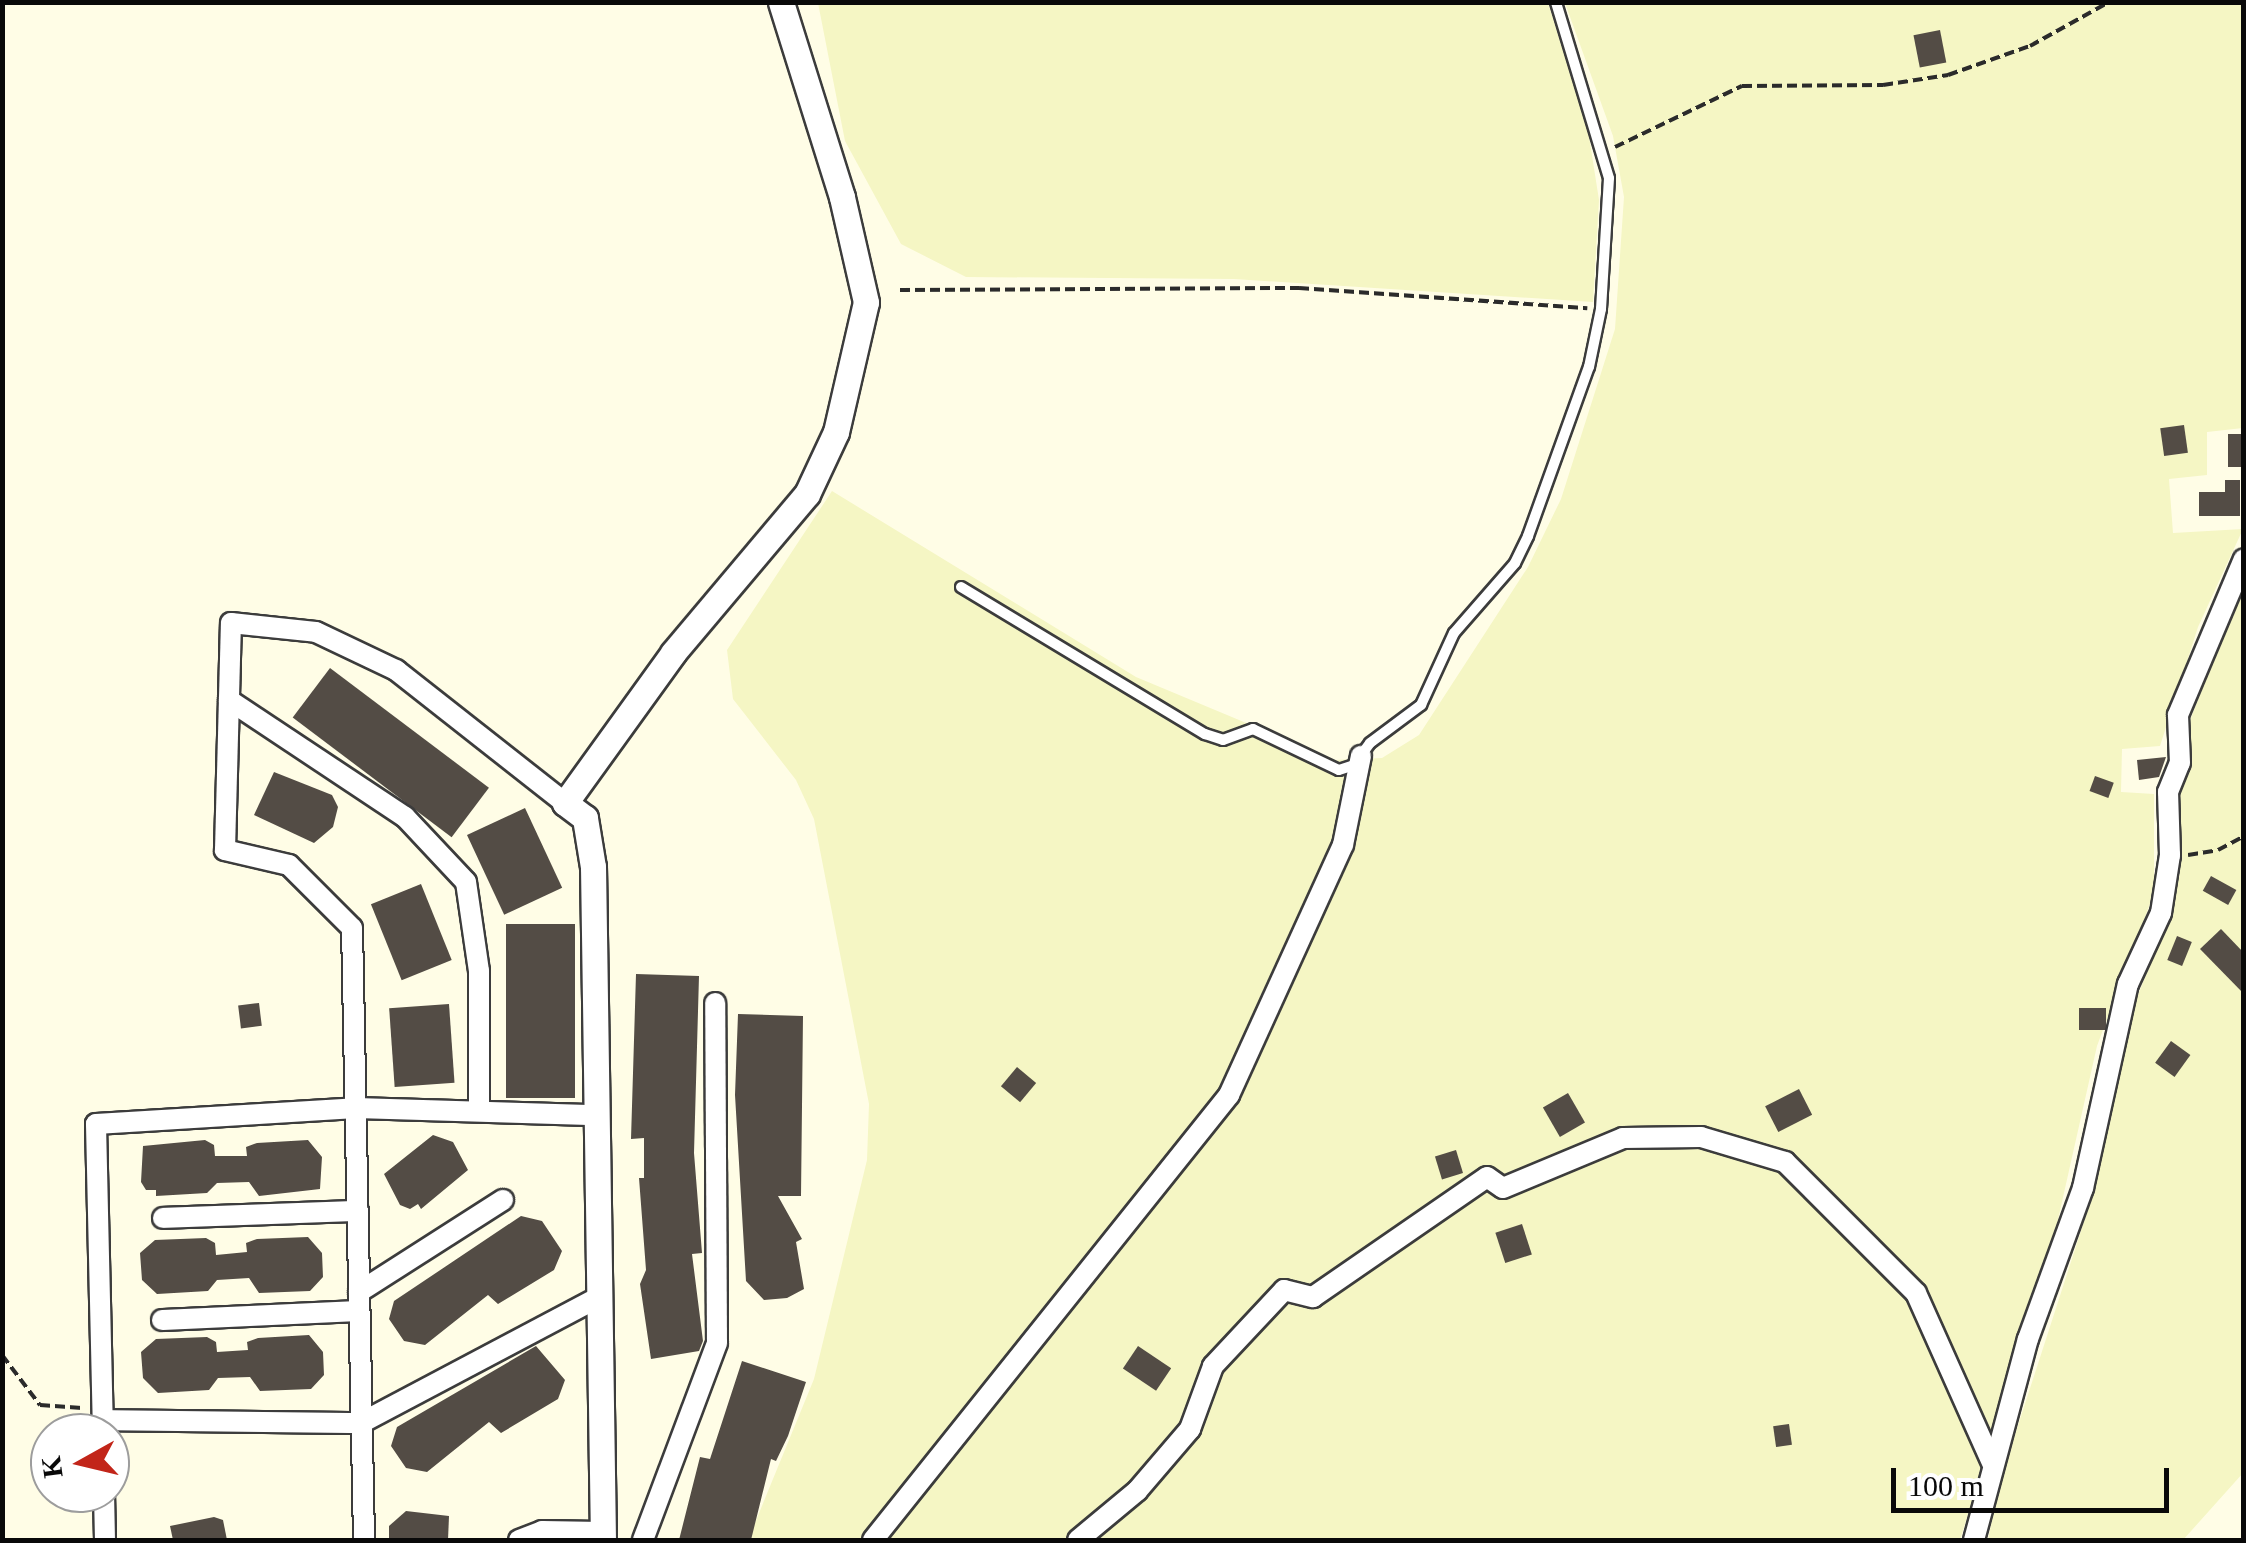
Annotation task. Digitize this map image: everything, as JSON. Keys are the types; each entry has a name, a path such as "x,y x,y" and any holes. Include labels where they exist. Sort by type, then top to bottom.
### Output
{"street":[{"path":"565,803 674,653 807,494 836,432 866,302 842,197 781,2"},
{"path":"1974,1540 1992,1463 2083,1188 2116,1028 2161,912 2170,855 2165,825 2180,763 2178,715 2244,558"},
{"path":"364,1540 352,928 289,865 225,850 231,623 316,632 396,670 585,818 593,867 602,1536 542,1531 518,1540"},
{"path":"229,700 405,817 466,882 479,971 479,1112"},
{"path":"873,1540 1229,1095 1343,845 1361,756"},
{"path":"643,1540 717,1343 716,1003"},
{"path":"102,1413 96,1124 356,1108 598,1115"},
{"path":"1078,1540 1137,1491 1190,1429 1214,1366 1284,1290 1314,1297 1487,1177 1503,1188 1623,1138 1701,1137 1786,1162 1916,1293 1992,1463"},
{"path":"162,1320 359,1302 503,1200"},
{"path":"163,1218 358,1211"},
{"path":"130,1420 362,1423 601,1296"},
{"path":"104,1513 105,1540"}],"lane":[{"path":"961,587 1205,734 1223,740 1254,729 1339,770 1421,705 1462,621 1515,563 1589,367 1601,309 1610,207 1605,152 1556,2"}],"path":[{"path":"1605,152 1742,86 1884,86 1948,75 2030,46 2109,2"},
{"path":"900,290 1264,287 1601,309"},
{"path":"2170,855 2218,850 2244,836"},
{"path":"2,1355 40,1406 71,1413"}],"green space":[{"path":"818,3 1548,3 1588,130 1599,200 1593,302 1234,279 966,277 901,244 845,141"},
{"path":"1565,3 2243,3 2243,428 2207,432 2207,475 2169,479 2173,533 2243,529 2198,627 2160,746 2122,749 2121,792 2154,794 2154,893 2097,1046 2057,1224 1960,1540 748,1540 814,1379 867,1160 869,1104 814,819 796,780 733,699 727,650 832,491 1136,677 1335,760 1382,758 1419,735 1528,567 1561,499 1615,329 1624,197 1613,136"},
{"path":"2243,583 2243,1473 2183,1540 1988,1540 1999,1484 2091,1200 2131,1012 2172,911 2180,873 2174,762"}],"building":[{"path":"1940,30 1946,62 1920,68 1913,35"},
{"path":"2184,425 2188,453 2164,456 2160,428"},
{"path":"2228,434 2244,434 2244,467 2228,467"},
{"path":"2225,480 2240,480 2240,516 2199,516 2199,492 2225,492"},
{"path":"330,668 489,788 452,837 293,718"},
{"path":"2166,757 2159,777 2139,780 2137,760"},
{"path":"274,772 332,795 338,807 333,827 314,843 254,815"},
{"path":"2095,776 2114,783 2108,798 2090,791"},
{"path":"525,808 562,888 504,915 467,835"},
{"path":"2211,876 2236,890 2228,905 2203,891"},
{"path":"421,884 452,960 402,980 371,904"},
{"path":"506,924 575,924 575,1098 506,1098"},
{"path":"2221,929 2244,953 2244,994 2200,949"},
{"path":"2177,936 2192,942 2182,966 2167,960"},
{"path":"636,974 699,976 694,1153 702,1253 692,1254 703,1341 699,1351 651,1359 640,1284 646,1270 639,1178 644,1178 644,1138 631,1139"},
{"path":"259,1003 262,1026 241,1028 238,1006"},
{"path":"449,1004 455,1083 395,1087 389,1008"},
{"path":"2079,1008 2106,1008 2106,1030 2079,1030"},
{"path":"738,1014 803,1016 801,1196 778,1196 802,1239 796,1242 804,1289 787,1298 764,1300 746,1281 735,1095"},
{"path":"2171,1041 2190,1055 2175,1077 2155,1063"},
{"path":"1017,1067 1036,1083 1020,1102 1001,1086"},
{"path":"1799,1089 1812,1115 1778,1132 1765,1106"},
{"path":"1568,1093 1585,1122 1560,1137 1543,1108"},
{"path":"433,1135 453,1142 468,1170 421,1209 418,1204 410,1209 400,1205 384,1174"},
{"path":"205,1140 214,1145 215,1156 247,1156 246,1147 257,1143 308,1140 322,1157 320,1189 259,1196 249,1182 217,1183 207,1193 156,1196 156,1190 146,1190 141,1182 143,1146"},
{"path":"1456,1150 1463,1173 1442,1179 1435,1156"},
{"path":"521,1216 542,1221 562,1251 554,1270 498,1304 488,1295 425,1345 404,1341 389,1319 394,1301"},
{"path":"1522,1224 1532,1254 1505,1263 1495,1233"},
{"path":"308,1237 322,1253 323,1277 310,1291 259,1293 249,1278 217,1280 208,1291 157,1294 142,1280 140,1253 155,1240 206,1238 215,1243 216,1255 247,1252 246,1243 257,1239"},
{"path":"309,1335 323,1352 324,1375 311,1389 260,1391 250,1377 218,1378 209,1390 158,1393 143,1378 141,1352 156,1339 207,1337 216,1342 217,1352 248,1350 247,1342 258,1338"},
{"path":"536,1346 565,1380 558,1399 501,1433 489,1422 427,1472 406,1468 391,1446 397,1427"},
{"path":"1138,1346 1171,1368 1156,1391 1123,1368"},
{"path":"742,1361 806,1382 788,1436 776,1461 771,1459 751,1540 679,1540 700,1457 710,1459"},
{"path":"1789,1424 1792,1445 1776,1447 1773,1426"},
{"path":"406,1511 449,1516 448,1540 389,1540 389,1526"},
{"path":"214,1517 223,1520 227,1540 173,1540 170,1526"}]}
